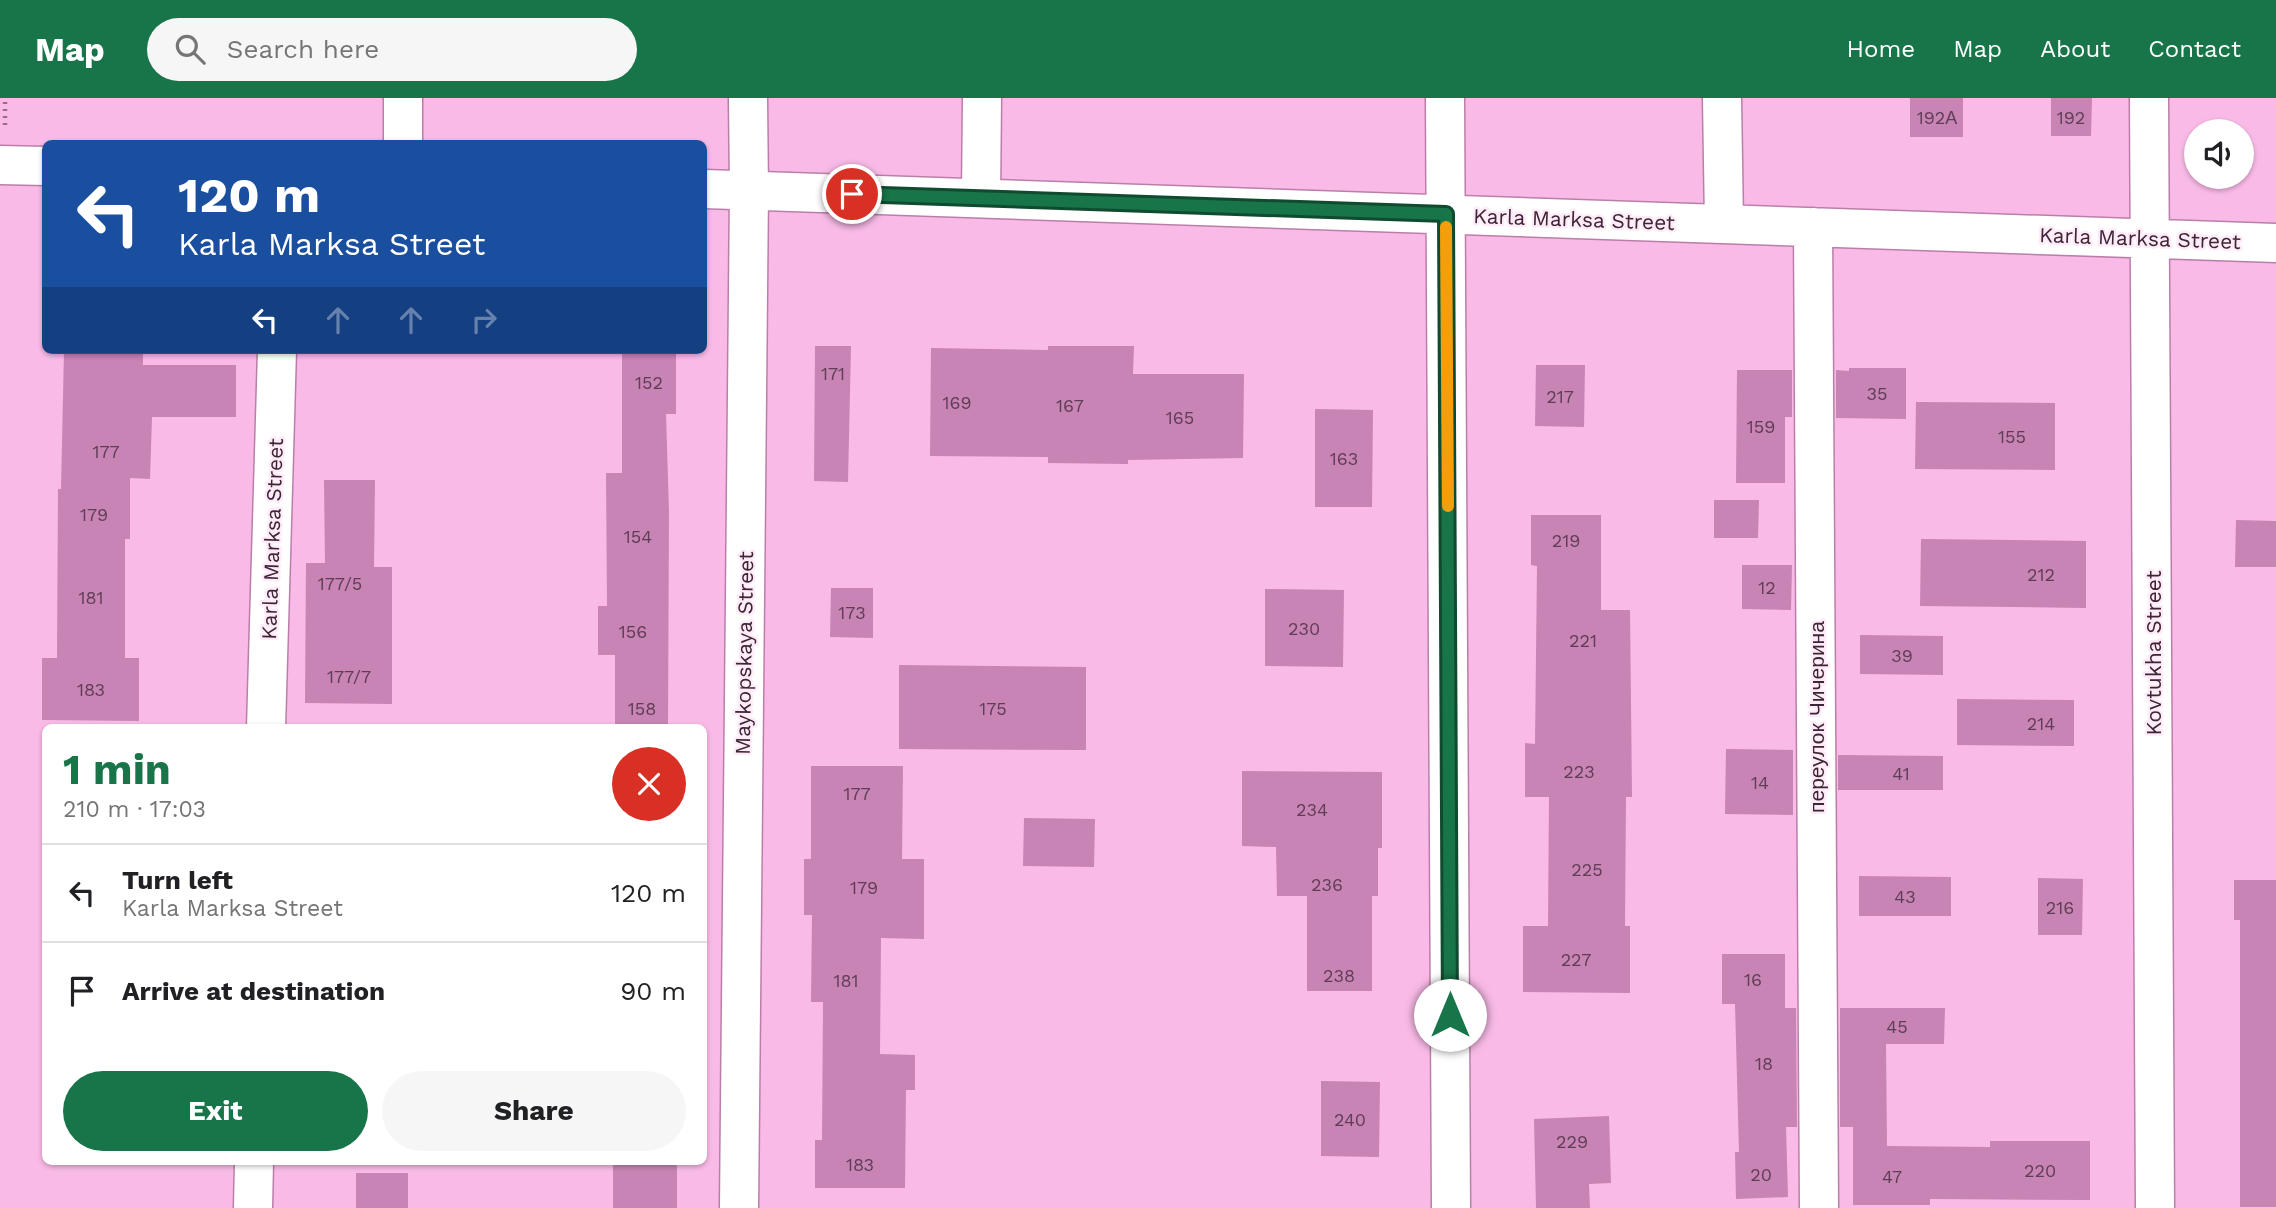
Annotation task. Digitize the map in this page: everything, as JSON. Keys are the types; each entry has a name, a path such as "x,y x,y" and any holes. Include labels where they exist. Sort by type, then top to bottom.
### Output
{"street":[{"path":"403,98 404,140"},
{"name":"Maykopskaya Street","path":"739,1208 748,98"},
{"path":"981,198 982,98"},
{"path":"1445,98 1451,1208"},
{"path":"1723,98 1724,224"},
{"name":"Kovtukha Street","path":"2150,98 2155,1208"},
{"path":"0,165 42,166"},
{"name":"Karla Marksa Street","path":"707,189 2276,243"},
{"name":"переулок Чичерина","path":"1813,227 1819,1208"},
{"name":"Karla Marksa Street","path":"266,724 277,354"},
{"path":"253,1208 254,1165"}],"building":[{"path":"1910,98 1963,98 1963,137 1910,137"},
{"path":"2051,98 2092,98 2091,136 2051,136"},
{"path":"815,346 851,346 848,482 814,481"},
{"path":"1048,346 1134,346 1133,374 1244,374 1243,458 1128,460 1128,464 1048,463 1048,457 930,456 931,348 1048,350"},
{"path":"64,354 143,354 143,365 236,365 236,417 152,417 150,479 130,478 130,539 125,539 125,658 139,658 139,721 42,720 42,658 57,658 58,489 61,489"},
{"path":"622,354 676,354 676,414 666,414 669,512 668,724 615,724 615,655 598,655 598,606 607,606 606,473 622,473"},
{"path":"1536,365 1585,365 1584,427 1535,426"},
{"path":"1849,368 1906,368 1906,419 1836,418 1836,370 1849,371"},
{"path":"1737,370 1792,370 1792,417 1785,417 1785,483 1736,483"},
{"path":"1916,402 2055,403 2055,470 1915,469"},
{"path":"1315,409 1373,410 1372,507 1315,507"},
{"path":"324,480 375,480 374,567 392,567 392,704 305,703 306,563 325,563"},
{"path":"1714,500 1759,500 1758,538 1714,538"},
{"path":"1531,515 1601,515 1601,610 1630,610 1632,797 1626,797 1625,926 1630,926 1630,993 1523,992 1523,926 1548,926 1549,797 1525,797 1525,743 1535,744 1537,566 1531,565"},
{"path":"2236,520 2276,521 2276,567 2235,567"},
{"path":"1921,539 2086,541 2086,608 1920,606"},
{"path":"1742,565 1792,565 1791,610 1742,609"},
{"path":"831,588 873,588 873,638 830,637"},
{"path":"1265,589 1344,590 1343,667 1265,666"},
{"path":"1860,635 1943,636 1943,675 1860,674"},
{"path":"899,665 1086,667 1086,750 899,749"},
{"path":"1957,699 2074,700 2074,746 1957,745"},
{"path":"1726,749 1793,750 1793,815 1725,814"},
{"path":"1838,755 1943,756 1943,790 1838,790"},
{"path":"811,766 903,766 902,859 924,859 924,939 881,938 880,1054 915,1055 915,1090 906,1090 905,1188 815,1188 815,1140 822,1140 823,1002 811,1002 812,915 804,915 804,859 811,859"},
{"path":"1242,771 1382,772 1382,848 1378,848 1378,896 1372,896 1372,991 1307,991 1307,896 1277,896 1276,847 1242,846"},
{"path":"1024,818 1095,819 1094,867 1023,866"},
{"path":"1859,876 1951,877 1951,916 1859,916"},
{"path":"2038,878 2083,879 2082,935 2038,935"},
{"path":"2234,880 2276,880 2276,1207 2240,1207 2240,920 2234,920"},
{"path":"1722,954 1785,954 1785,1008 1796,1008 1797,1127 1786,1127 1788,1197 1736,1199 1735,1152 1739,1152 1735,1004 1722,1004"},
{"path":"1840,1008 1945,1008 1944,1044 1886,1044 1887,1146 1990,1147 1990,1141 2090,1141 2090,1200 1930,1199 1930,1205 1853,1205 1853,1127 1840,1127"},
{"path":"1321,1081 1380,1082 1379,1157 1321,1156"},
{"path":"1609,1116 1611,1183 1589,1184 1590,1208 1536,1208 1534,1119"},
{"path":"613,1165 677,1165 677,1208 613,1208"},
{"path":"356,1173 408,1173 408,1208 356,1208"}],"slow traffic":[{"path":"1446,227 1448,506"}],"route":[{"path":"852,194 1446,214 1450,1015"}]}
